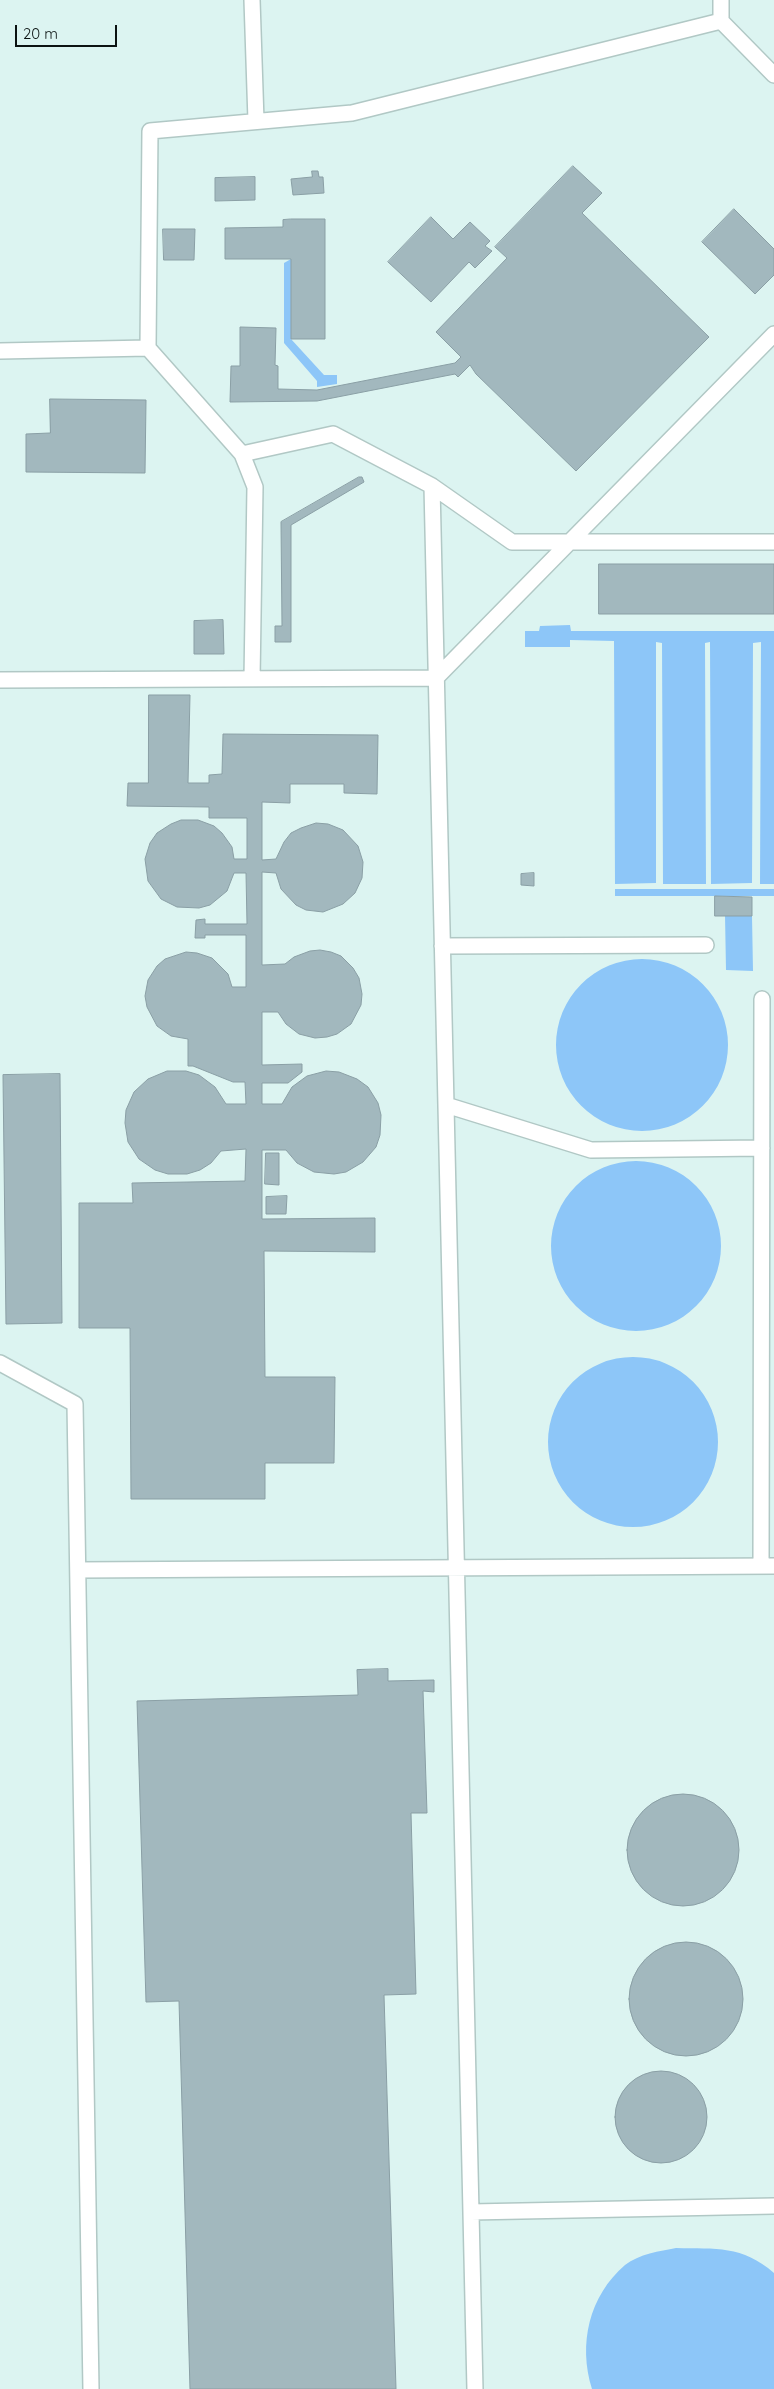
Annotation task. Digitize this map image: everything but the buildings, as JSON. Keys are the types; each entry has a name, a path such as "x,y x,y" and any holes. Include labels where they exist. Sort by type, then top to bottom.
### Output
{"lane":[{"path":"252,0 256,121"},
{"path":"721,0 721,21 774,75"},
{"path":"252,679 255,487 242,454 148,348 150,131 352,113 721,21"},
{"path":"0,680 436,678 774,334"},
{"path":"0,351 148,348"},
{"path":"242,454 333,434 432,486 512,542 774,542"},
{"path":"432,486 475,2389"},
{"path":"442,946 706,945"},
{"path":"78,1570 767,1566 762,999"},
{"path":"446,1105 591,1150 762,1148"},
{"path":"0,1363 75,1404 91,2389"},
{"path":"471,2212 774,2206"}],"water":[{"path":"291,259 291,339 324,375 337,375 337,384 317,387 317,381 284,343 284,263"},
{"path":"570,625 571,631 774,631 774,884 760,884 761,642 753,643 752,883 711,884 710,642 705,643 706,884 663,884 662,643 656,642 656,883 615,884 614,641 570,640 570,647 525,647 525,631 539,631 540,626"},
{"path":"615,889 774,889 774,896 615,896"},
{"path":"725,915 752,916 753,971 726,970"},
{"path":"642,959 659,961 675,966 703,984 721,1012 726,1028 728,1045 726,1062 721,1078 703,1106 675,1124 659,1129 642,1131 625,1129 609,1124 581,1106 563,1078 558,1062 556,1045 558,1028 563,1012 581,984 609,966 625,961"},
{"path":"628,1161 644,1161 676,1171 690,1180 702,1192 711,1206 717,1221 721,1246 717,1271 711,1286 702,1300 690,1312 676,1321 661,1327 644,1331 628,1331 596,1321 582,1312 570,1300 561,1286 555,1271 551,1254 551,1238 561,1206 570,1192 582,1180 596,1171 611,1165"},
{"path":"633,1357 658,1361 673,1367 693,1382 708,1402 714,1417 718,1442 714,1467 708,1482 693,1502 673,1517 658,1523 633,1527 608,1523 593,1517 573,1502 558,1482 552,1467 548,1442 552,1417 558,1402 573,1382 593,1367 608,1361"},
{"path":"676,2248 728,2250 751,2257 774,2273 774,2389 592,2389 586,2355 587,2338 595,2306 603,2291 613,2277 631,2261"}]}
